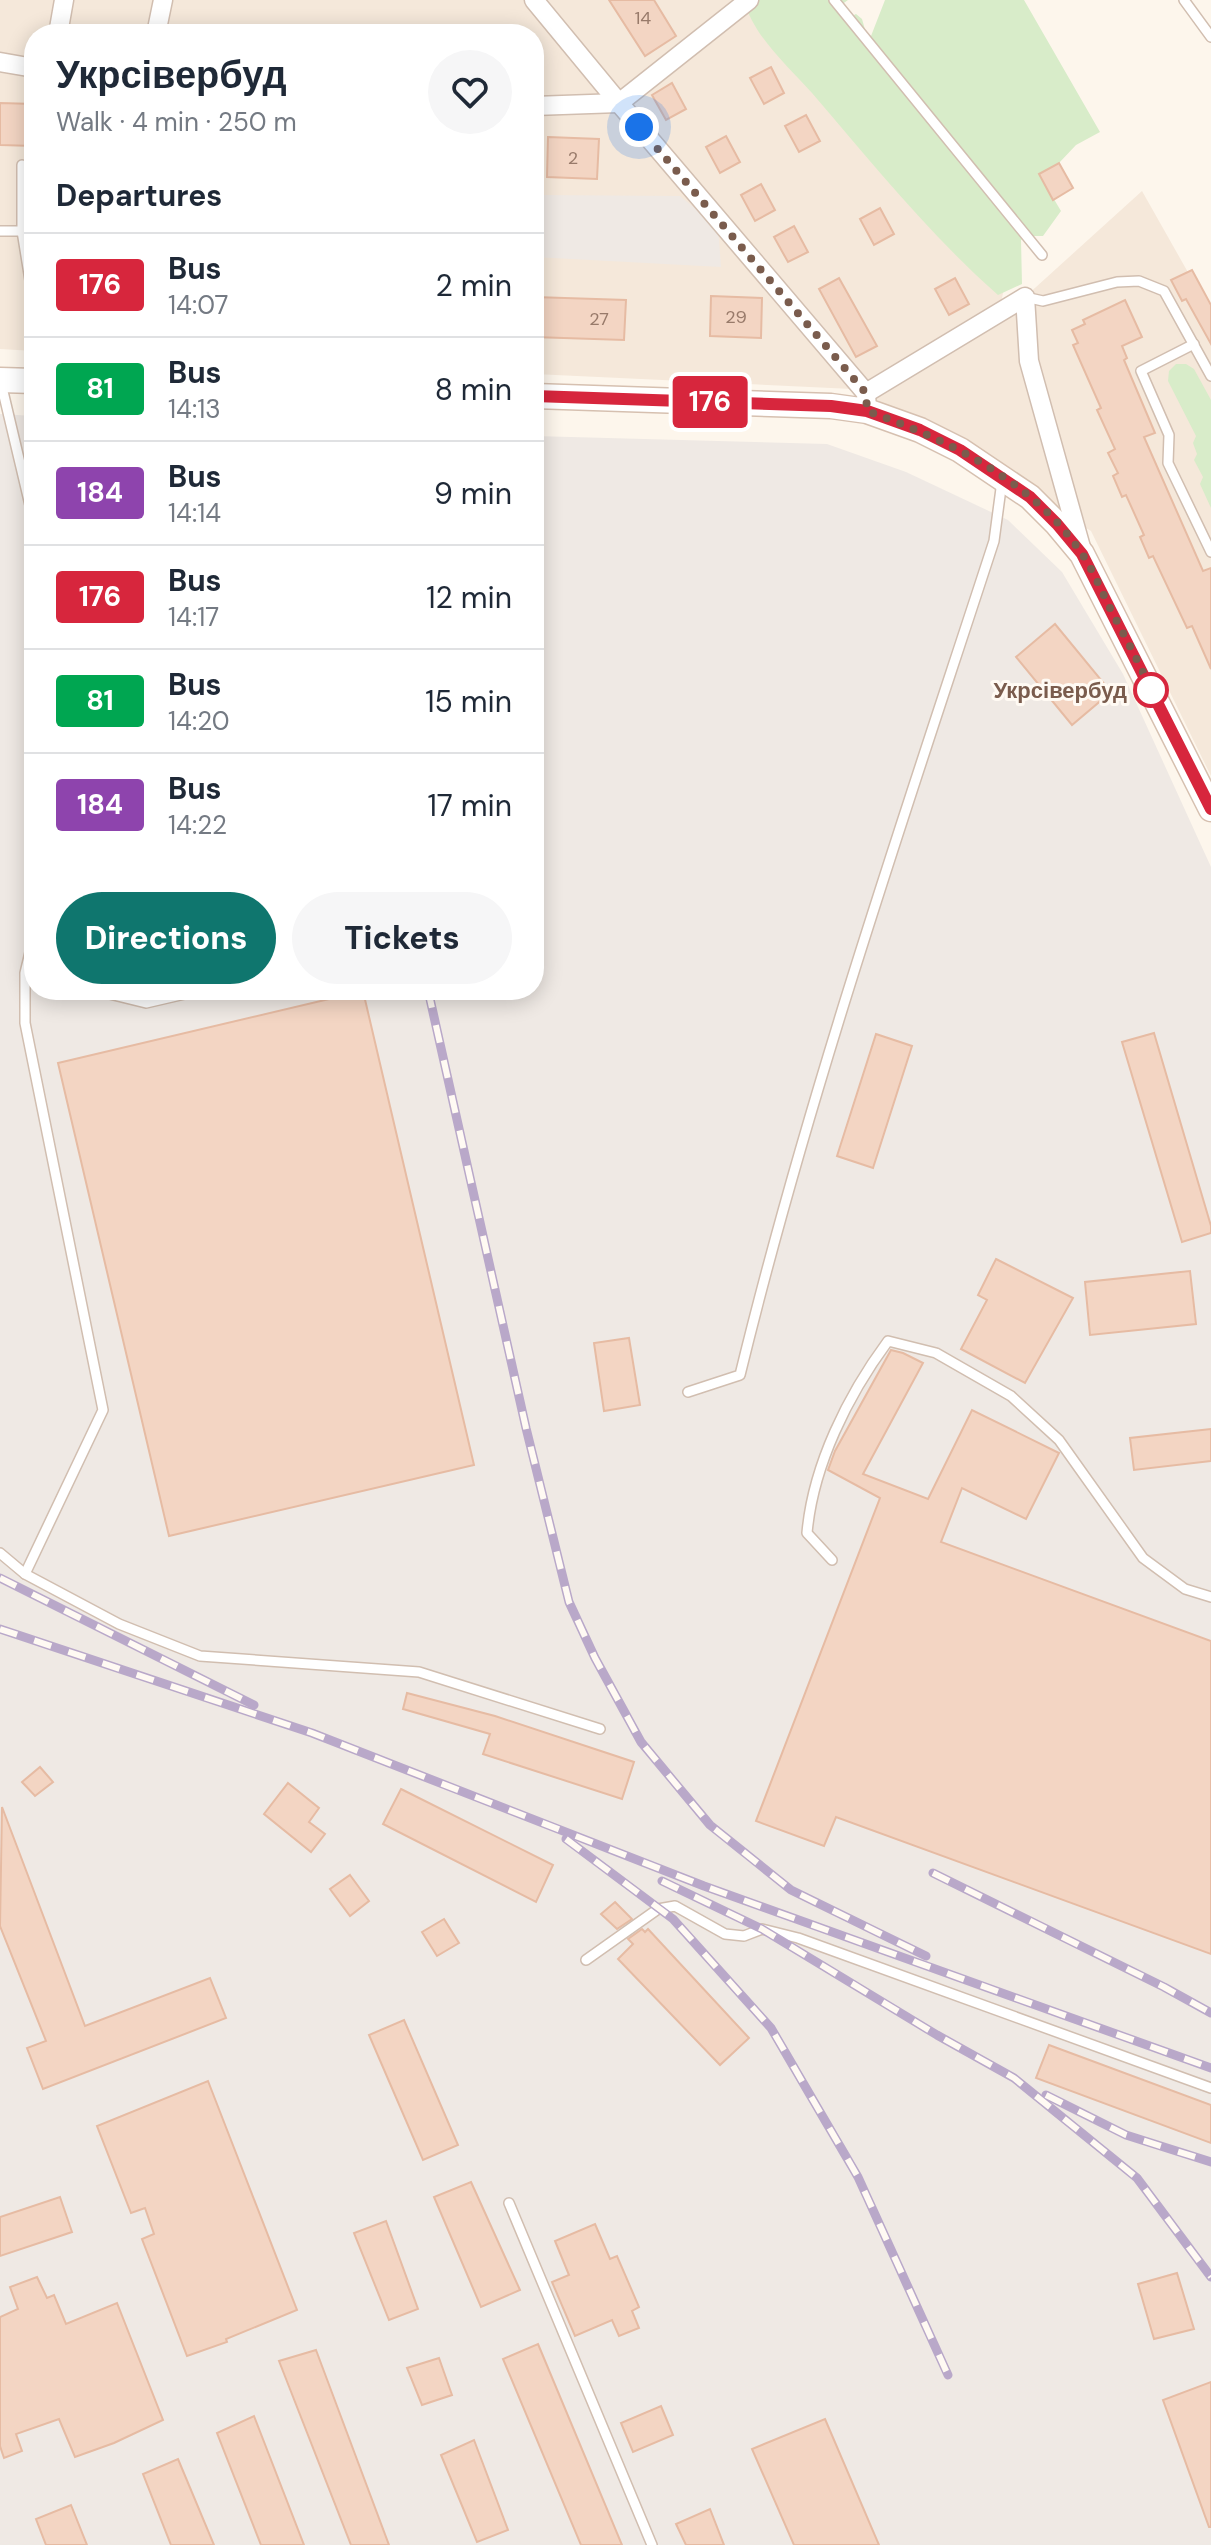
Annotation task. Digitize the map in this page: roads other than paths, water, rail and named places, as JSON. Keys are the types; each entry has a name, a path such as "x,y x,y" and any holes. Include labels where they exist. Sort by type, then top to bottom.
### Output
{"street":[{"path":"60,24 64,0"},
{"path":"158,24 163,0"},
{"path":"534,0 866,402 960,450 1030,497 1082,554"},
{"path":"544,106 619,103 749,0"},
{"path":"0,62 24,66"},
{"path":"544,396 831,406 866,402 1025,297 1029,361 1082,554 1211,809"},
{"path":"0,380 24,381"}],"lane":[{"path":"834,0 1042,255"},
{"path":"1184,0 1211,37"},
{"path":"22,165 24,243"},
{"path":"0,231 22,231"},
{"path":"1025,297 1043,301 1117,282 1139,281 1164,291 1211,376"},
{"path":"1194,344 1141,371 1169,435 1168,463 1211,552"},
{"path":"0,380 24,480"},
{"path":"688,1392 740,1375 764,1277 850,983 994,541 1002,478"},
{"path":"25,1574 103,1410 25,1023 27,1000"},
{"path":"134,1000 146,1003 159,1000"},
{"path":"832,1560 807,1533 810,1500 835,1433 867,1369 888,1341 936,1353 1011,1396 1059,1440 1143,1558 1185,1589 1211,1597"},
{"path":"0,1553 25,1574 119,1624 200,1656 419,1672 600,1729"},
{"path":"586,1960 658,1909 675,1906 725,1934 744,1936 762,1929 798,1938 1211,2088"},
{"path":"509,2203 652,2545"}],"railway":[{"path":"430,1000 526,1428 569,1602 595,1658 641,1742 710,1825 791,1890 926,1956"},
{"path":"0,1578 254,1705"},
{"path":"0,1629 312,1733 704,1886 1211,2068"},
{"path":"566,1839 673,1919 771,2028 858,2177 948,2375"},
{"path":"933,1873 1211,2013"},
{"path":"662,1881 762,1929 1014,2078 1137,2178 1211,2277"},
{"path":"1046,2095 1126,2135 1211,2162"}],"place":[{"name":"Укрсівербуд","path":"1151,690"}]}
